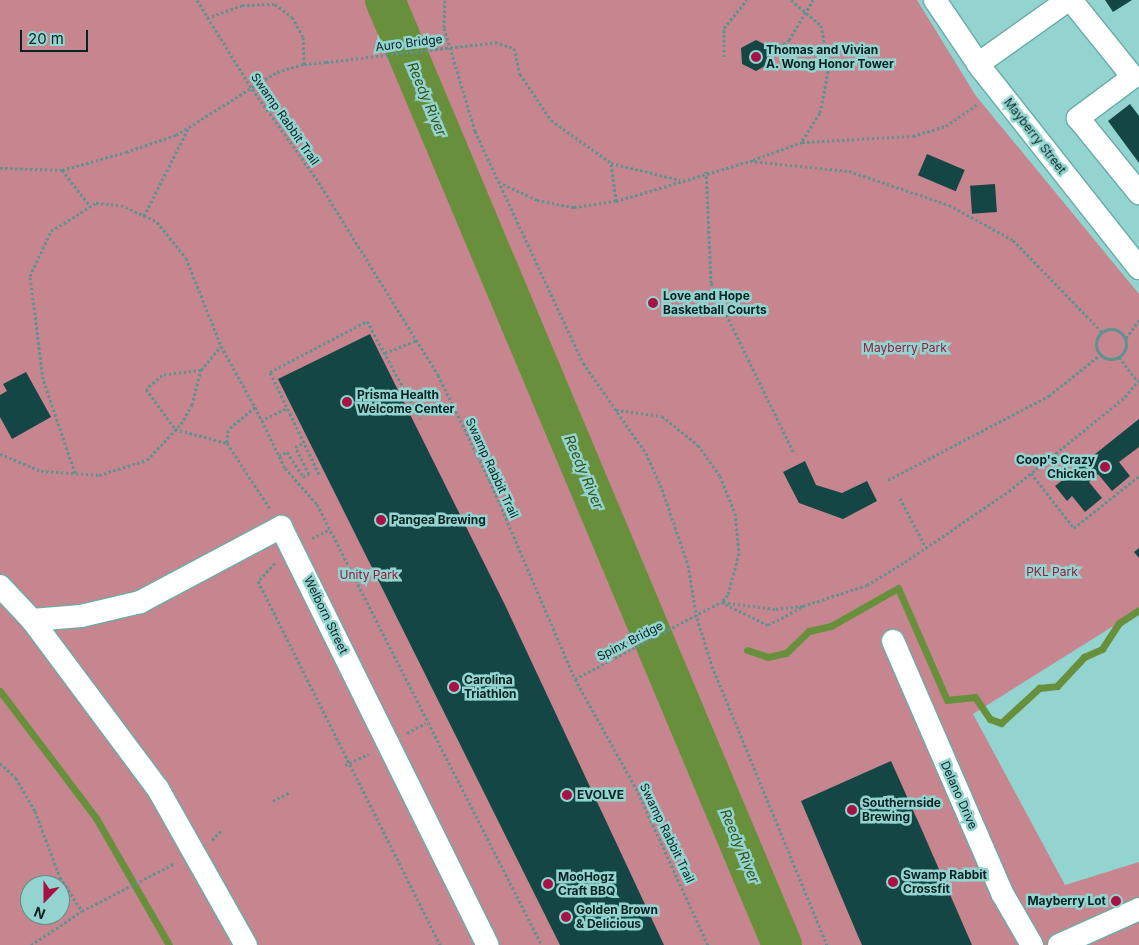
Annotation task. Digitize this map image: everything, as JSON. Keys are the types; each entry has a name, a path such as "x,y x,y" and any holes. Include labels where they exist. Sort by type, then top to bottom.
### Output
{"street":[{"name":"Mayberry Street","path":"935,0 978,64 1139,268"},
{"path":"978,64 1069,0 1136,75 1078,118 1139,193"},
{"path":"32,620 81,616 140,602 281,527"},
{"name":"Welborn Street","path":"281,527 488,945"},
{"path":"0,586 32,620 158,789 246,945"},
{"name":"Delano Drive","path":"893,641 1002,893 1032,945"},
{"path":"1059,945 1139,909"}],"path":[{"name":"Swamp Rabbit Trail","path":"197,0 252,89 316,178 417,340 490,481 575,679 640,797 708,945"},
{"path":"445,0 444,28 456,75 475,131 503,184 583,363 646,452 662,489 688,565 697,618 712,666 827,945"},
{"path":"724,57 724,28 747,0"},
{"path":"792,0 807,10 823,32 828,80 820,113 802,142"},
{"path":"770,51 789,40 813,0"},
{"path":"207,18 242,5 275,4 292,17 303,37 304,64"},
{"name":"Auro Bridge","path":"0,168 62,170 126,152 189,127 277,72 304,64 495,42 514,48 520,74 551,120 611,163"},
{"path":"503,184 537,200 574,207 616,201 706,171 750,161 802,142 913,136 946,126 982,101"},
{"path":"144,216 189,127"},
{"path":"750,161 849,171 948,205 1013,240 1102,332"},
{"path":"616,201 611,163 681,180"},
{"path":"62,170 90,206"},
{"path":"706,171 711,283 794,453"},
{"path":"75,473 43,379 30,276 51,231 90,206 121,205 157,222 186,258 221,346 255,407 279,456 317,504 426,723 542,945"},
{"path":"1119,357 1125,351 1126,338 1139,320"},
{"path":"319,474 270,372 367,321 420,419"},
{"path":"1101,354 1096,344 1102,332 1112,328 1126,338"},
{"path":"385,353 417,340"},
{"path":"0,454 41,471 99,475 147,460 175,430 192,405 201,370 221,346"},
{"path":"721,602 775,610 803,606 867,585 926,548 1031,473 1138,380 1119,357 1101,354 1049,396 888,480"},
{"path":"201,370 162,375 146,389 175,430 228,443"},
{"path":"255,407 228,430 228,443 281,527"},
{"path":"261,421 287,408"},
{"path":"616,410 662,416 698,445 720,476 735,513 739,553 728,594 721,602"},
{"path":"279,456 287,452 303,477 309,474 295,447 304,443"},
{"path":"1031,473 1074,528 1139,476"},
{"path":"900,498 926,548"},
{"path":"305,542 329,530"},
{"path":"277,558 258,582 440,945"},
{"path":"721,602 768,625 803,606"},
{"name":"Spinx Bridge","path":"575,679 697,618 721,602"},
{"path":"404,735 426,723"},
{"path":"345,765 379,749"},
{"path":"0,763 16,778 35,812 60,877 82,911"},
{"path":"273,801 290,792"},
{"path":"30,945 82,911 184,858"}],"green space":[{"name":"Unity Park","path":"0,0 917,0 976,96 1139,294 1139,610 973,714 1065,885 1139,862 1139,945 0,945"}],"building":[{"path":"1105,0 1132,0 1113,12"},
{"name":"Thomas and Vivian A. Wong Honor Tower","path":"756,40 770,47 770,63 756,71 742,64 741,48"},
{"path":"1130,104 1139,116 1139,163 1108,121"},
{"path":"927,154 965,170 956,191 918,175"},
{"path":"995,184 997,212 972,214 970,186"},
{"path":"370,334 505,605 664,945 560,945 278,379"},
{"path":"26,372 51,417 12,439 0,417 0,395 7,391 3,384"},
{"path":"1139,419 1139,447 1119,462 1130,476 1112,491 1098,474 1089,482 1102,498 1085,512 1072,496 1067,501 1055,486"},
{"path":"805,461 816,485 842,493 867,481 877,501 843,519 799,503 783,472"},
{"path":"1139,548 1139,558 1134,552"},
{"path":"891,761 972,945 862,945 858,936 801,801"}],"waterway":[{"name":"Reedy River","path":"385,0 782,945"},
{"path":"747,650 768,657 786,653 809,631 831,626 898,588 947,700 975,697 990,719 1001,723 1039,688 1057,686 1084,657 1102,649 1119,623 1139,610"},
{"path":"0,691 96,818 169,945"}],"place":[{"name":"Thomas and Vivian A. Wong Honor Tower","path":"756,57"},
{"name":"Love and Hope Basketball Courts","path":"653,303"},
{"name":"Prisma Health Welcome Center","path":"347,402"},
{"name":"Coop's Crazy Chicken","path":"1105,467"},
{"name":"Pangea Brewing","path":"381,520"},
{"name":"Carolina Triathlon","path":"454,687"},
{"name":"EVOLVE","path":"567,795"},
{"name":"Southernside Brewing","path":"852,810"},
{"name":"Swamp Rabbit Crossfit","path":"893,882"},
{"name":"MooHogz Craft BBQ","path":"548,884"},
{"name":"Mayberry Lot","path":"1116,901"},
{"name":"Golden Brown & Delicious","path":"566,917"}],"park label":[{"name":"Mayberry Park","path":"905,348"},
{"name":"PKL Park","path":"1052,572"}]}
